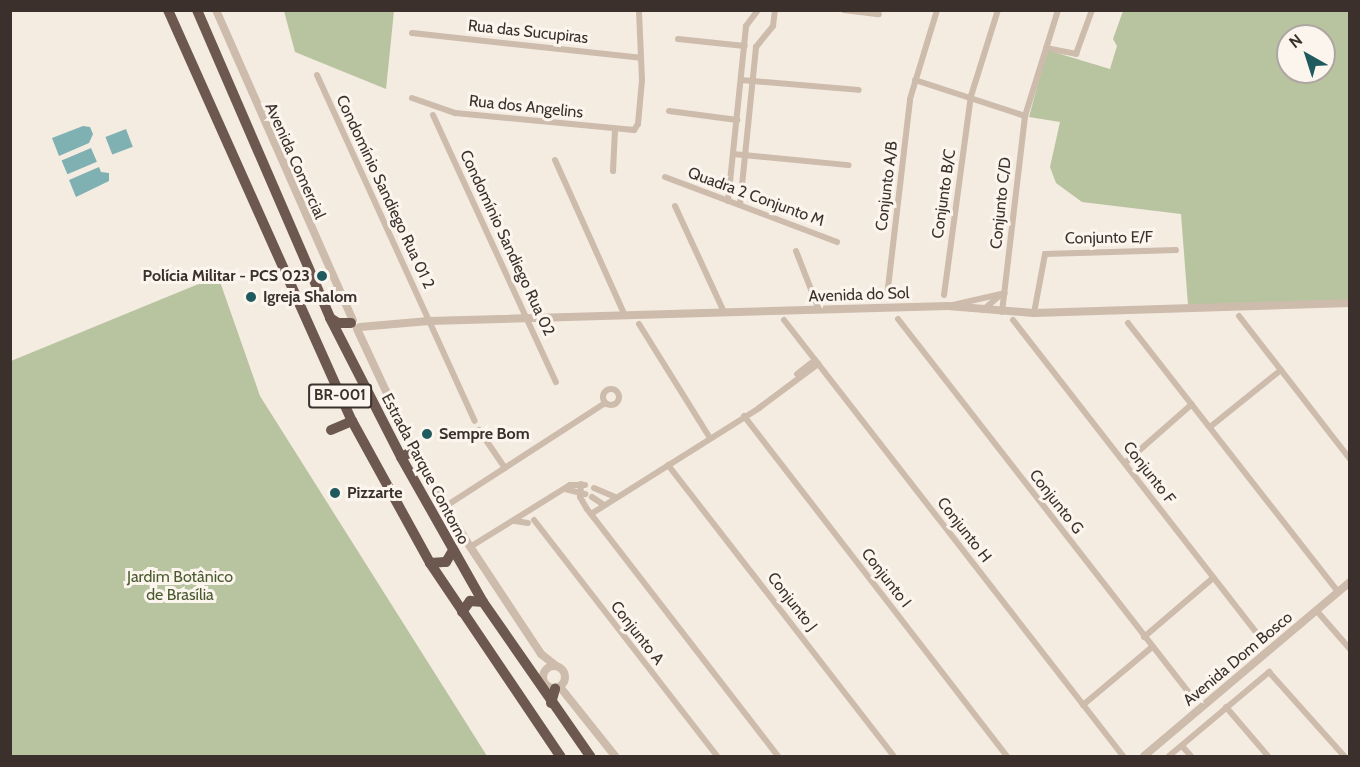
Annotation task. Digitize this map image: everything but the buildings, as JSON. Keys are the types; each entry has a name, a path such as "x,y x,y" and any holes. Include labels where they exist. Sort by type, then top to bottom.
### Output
{"highway":[{"name":"Estrada Parque Contorno","path":"197,10 339,338 401,457 483,602 551,704 590,756"},
{"name":"BR-001","path":"170,12 279,265 352,421 430,563 560,756"},
{"path":"330,318 338,323 355,325"},
{"path":"339,338 355,325"},
{"path":"331,430 352,421"},
{"path":"401,457 414,451"},
{"path":"430,563 446,562 453,552"},
{"path":"462,612 470,601 483,602"},
{"path":"527,669 548,668"},
{"path":"551,704 560,686"}],"street":[{"name":"Avenida Comercial","path":"216,10 355,325 414,451 471,547 548,668 615,756"},
{"path":"639,10 641,58"},
{"path":"728,201 746,26 758,10"},
{"path":"740,205 756,44 773,26 775,10"},
{"path":"843,10 879,14"},
{"name":"Conjunto A/B","path":"887,296 915,80 937,10"},
{"name":"Conjunto B/C","path":"944,296 971,96 998,10"},
{"name":"Conjunto C/D","path":"1002,312 1025,116 1058,10"},
{"path":"1046,48 1076,54 1092,10"},
{"name":"Rua das Sucupiras","path":"412,33 641,58"},
{"path":"678,39 745,46"},
{"name":"Rua dos Angelins","path":"412,98 455,113 632,131 637,126 641,58"},
{"name":"Condomínio Sandiego Rua 01 2","path":"317,75 475,421"},
{"path":"741,80 859,90"},
{"path":"915,80 971,96 1025,116"},
{"path":"669,111 737,120"},
{"name":"Condomínio Sandiego Rua 02","path":"433,115 556,382"},
{"path":"613,171 615,130"},
{"path":"733,154 848,165"},
{"path":"555,160 625,316"},
{"name":"Quadra 2 Conjunto M","path":"665,177 837,242"},
{"path":"675,206 724,312"},
{"name":"Conjunto E/F","path":"1034,313 1043,255 1176,250"},
{"path":"796,251 819,310"},
{"path":"948,306 1003,294"},
{"path":"980,310 1003,294"},
{"path":"980,299 980,310"},
{"name":"Avenida do Sol","path":"355,325 948,306 1034,313 1350,303"},
{"path":"1239,316 1350,459"},
{"name":"Conjunto G","path":"898,319 1195,700"},
{"name":"Conjunto H","path":"783,320 1123,756"},
{"name":"Conjunto F","path":"1013,320 1264,642"},
{"path":"1128,323 1338,592"},
{"path":"639,324 710,438"},
{"path":"591,514 744,416 816,362"},
{"path":"1210,427 1281,370"},
{"path":"446,506 605,403"},
{"path":"1125,463 1192,404"},
{"name":"Conjunto I","path":"744,416 1007,756"},
{"path":"479,430 506,468"},
{"name":"Conjunto J","path":"668,465 894,756"},
{"path":"471,547 514,521 532,520 564,488 583,485 591,514 778,756"},
{"path":"564,488 585,494 604,505"},
{"path":"594,488 615,497"},
{"path":"514,521 532,520"},
{"name":"Conjunto A","path":"532,520 717,756"},
{"path":"1144,637 1213,578"},
{"name":"Avenida Dom Bosco","path":"1144,756 1350,582"},
{"path":"1316,610 1350,649"},
{"path":"1083,705 1152,647"},
{"name":"Avenida Comercial","path":"548,668 545,681 560,686"},
{"path":"1169,756 1269,672 1344,756"},
{"path":"1226,707 1268,756"},
{"path":"1182,746 1191,756"}],"green space":[{"path":"284,11 394,11 386,89 295,52"},
{"path":"1123,11 1349,11 1349,303 1188,305 1181,214 1082,202 1056,183 1050,167 1060,122 1029,117 1047,50 1110,69 1117,46 1113,39"},
{"name":"Jardim Botânico de Brasília","path":"218,276 260,396 487,756 11,756 11,361"}],"water":[{"path":"83,126 90,127 93,134 89,143 59,156 52,138"},
{"path":"126,129 133,147 112,155 105,137"},
{"path":"91,148 97,162 67,174 62,161"},
{"path":"99,167 101,172 109,173 109,181 76,197 69,180"}],"place":[{"name":"Polícia Militar - PCS 023","path":"322,276"},
{"name":"Igreja Shalom","path":"251,297"},
{"name":"Sempre Bom","path":"427,434"},
{"name":"Pizzarte","path":"335,493"}]}
